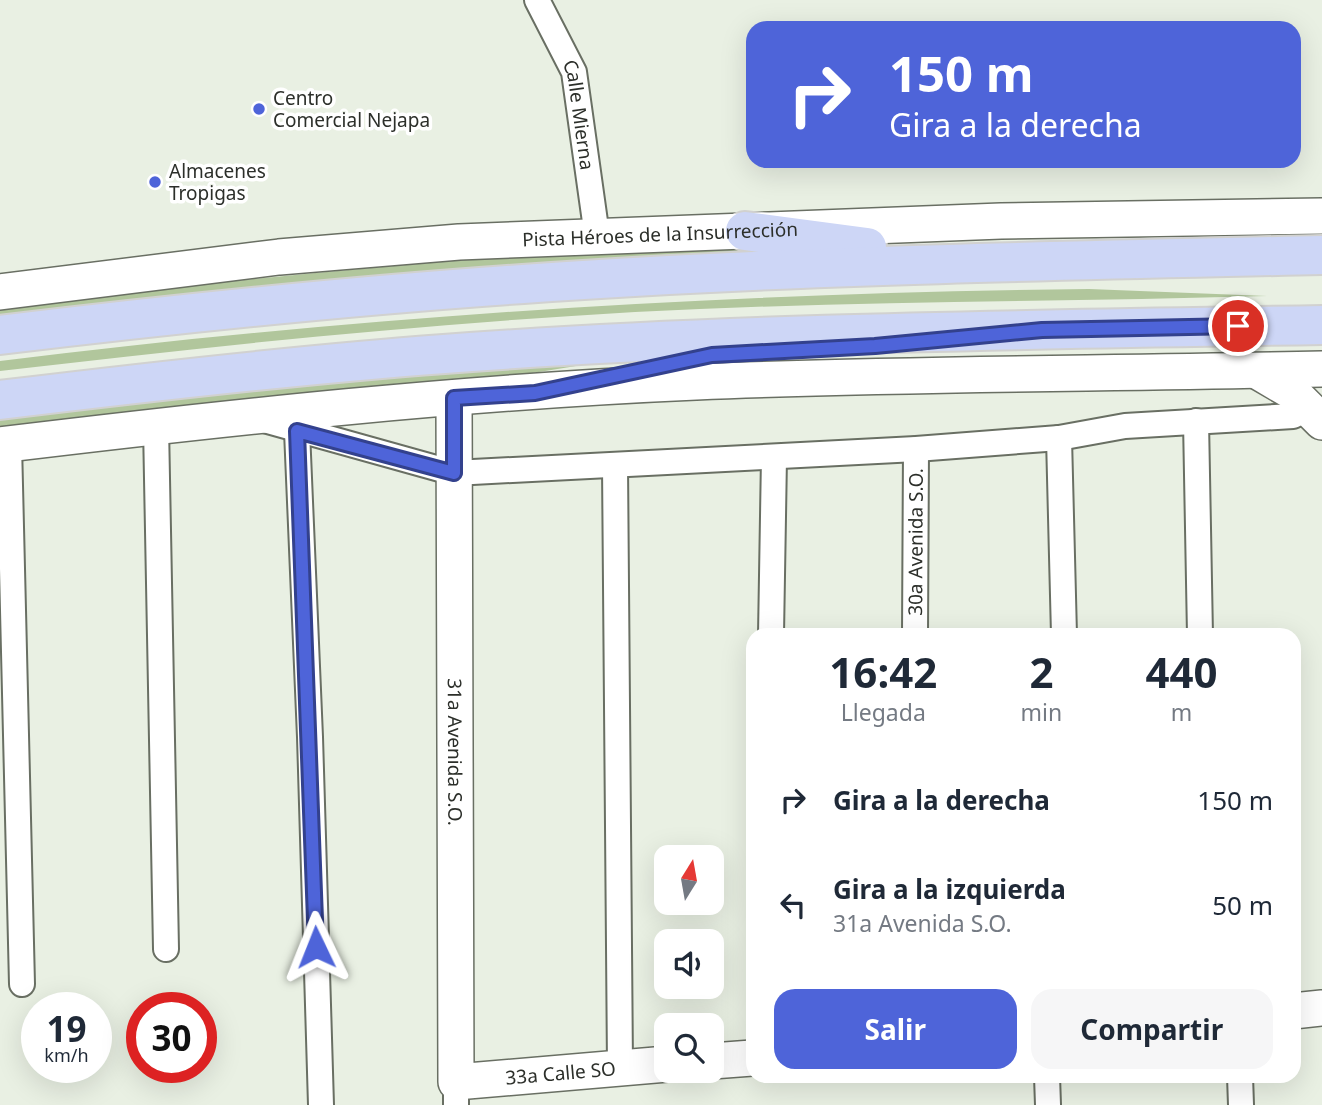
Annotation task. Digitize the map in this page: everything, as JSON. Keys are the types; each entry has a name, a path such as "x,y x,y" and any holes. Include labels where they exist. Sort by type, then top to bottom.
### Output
{"main road":[{"path":"745,231 851,247 1003,245 1176,258"},
{"name":"Pista Héroes de la Insurrección","path":"0,335 309,300 525,284 838,267 1322,255"},
{"path":"0,400 164,380 446,354 888,333 1322,324"}],"street":[{"name":"Calle Mierna","path":"537,0 574,72 597,236"},
{"name":"Pista Héroes de la Insurrección","path":"0,292 279,257 459,242 1001,221 1322,216"},
{"path":"535,393 712,355 875,346 1042,330"},
{"path":"22,984 4,444 156,426 454,398 696,382 1322,369"},
{"path":"1257,371 1291,391 1315,415"},
{"name":"31a Avenida S.O.","path":"454,398 456,1094"},
{"path":"257,417 297,431 454,473 916,449 1059,438 1098,430 1195,421 1315,415"},
{"path":"1195,421 1200,628"},
{"path":"156,426 166,949"},
{"path":"297,431 310,737 321,1105"},
{"path":"1059,438 1064,628"},
{"name":"30a Avenida S.O.","path":"915,628 916,449"},
{"path":"771,628 774,457"},
{"path":"615,464 620,1067"},
{"path":"1301,1010 1322,1007"},
{"path":"724,1060 746,1058"},
{"name":"33a Calle SO","path":"456,1094 620,1067 654,1065"},
{"path":"1046,1083 1048,1105"},
{"path":"1240,1083 1241,1105"}],"green space":[{"path":"691,245 797,252 0,318 0,308 259,278 517,256"},
{"path":"1089,289 1267,296 635,312 317,337 0,371 0,361 408,319 815,296"},
{"path":"613,360 508,377 394,384 0,427 0,416 278,383"}],"place":[{"name":"Centro Comercial Nejapa","path":"259,109"},
{"name":"Almacenes Tropigas","path":"155,182"}],"route":[{"path":"316,947 297,431 454,473 454,398 535,393 712,355 875,346 1042,330 1238,326"}]}
